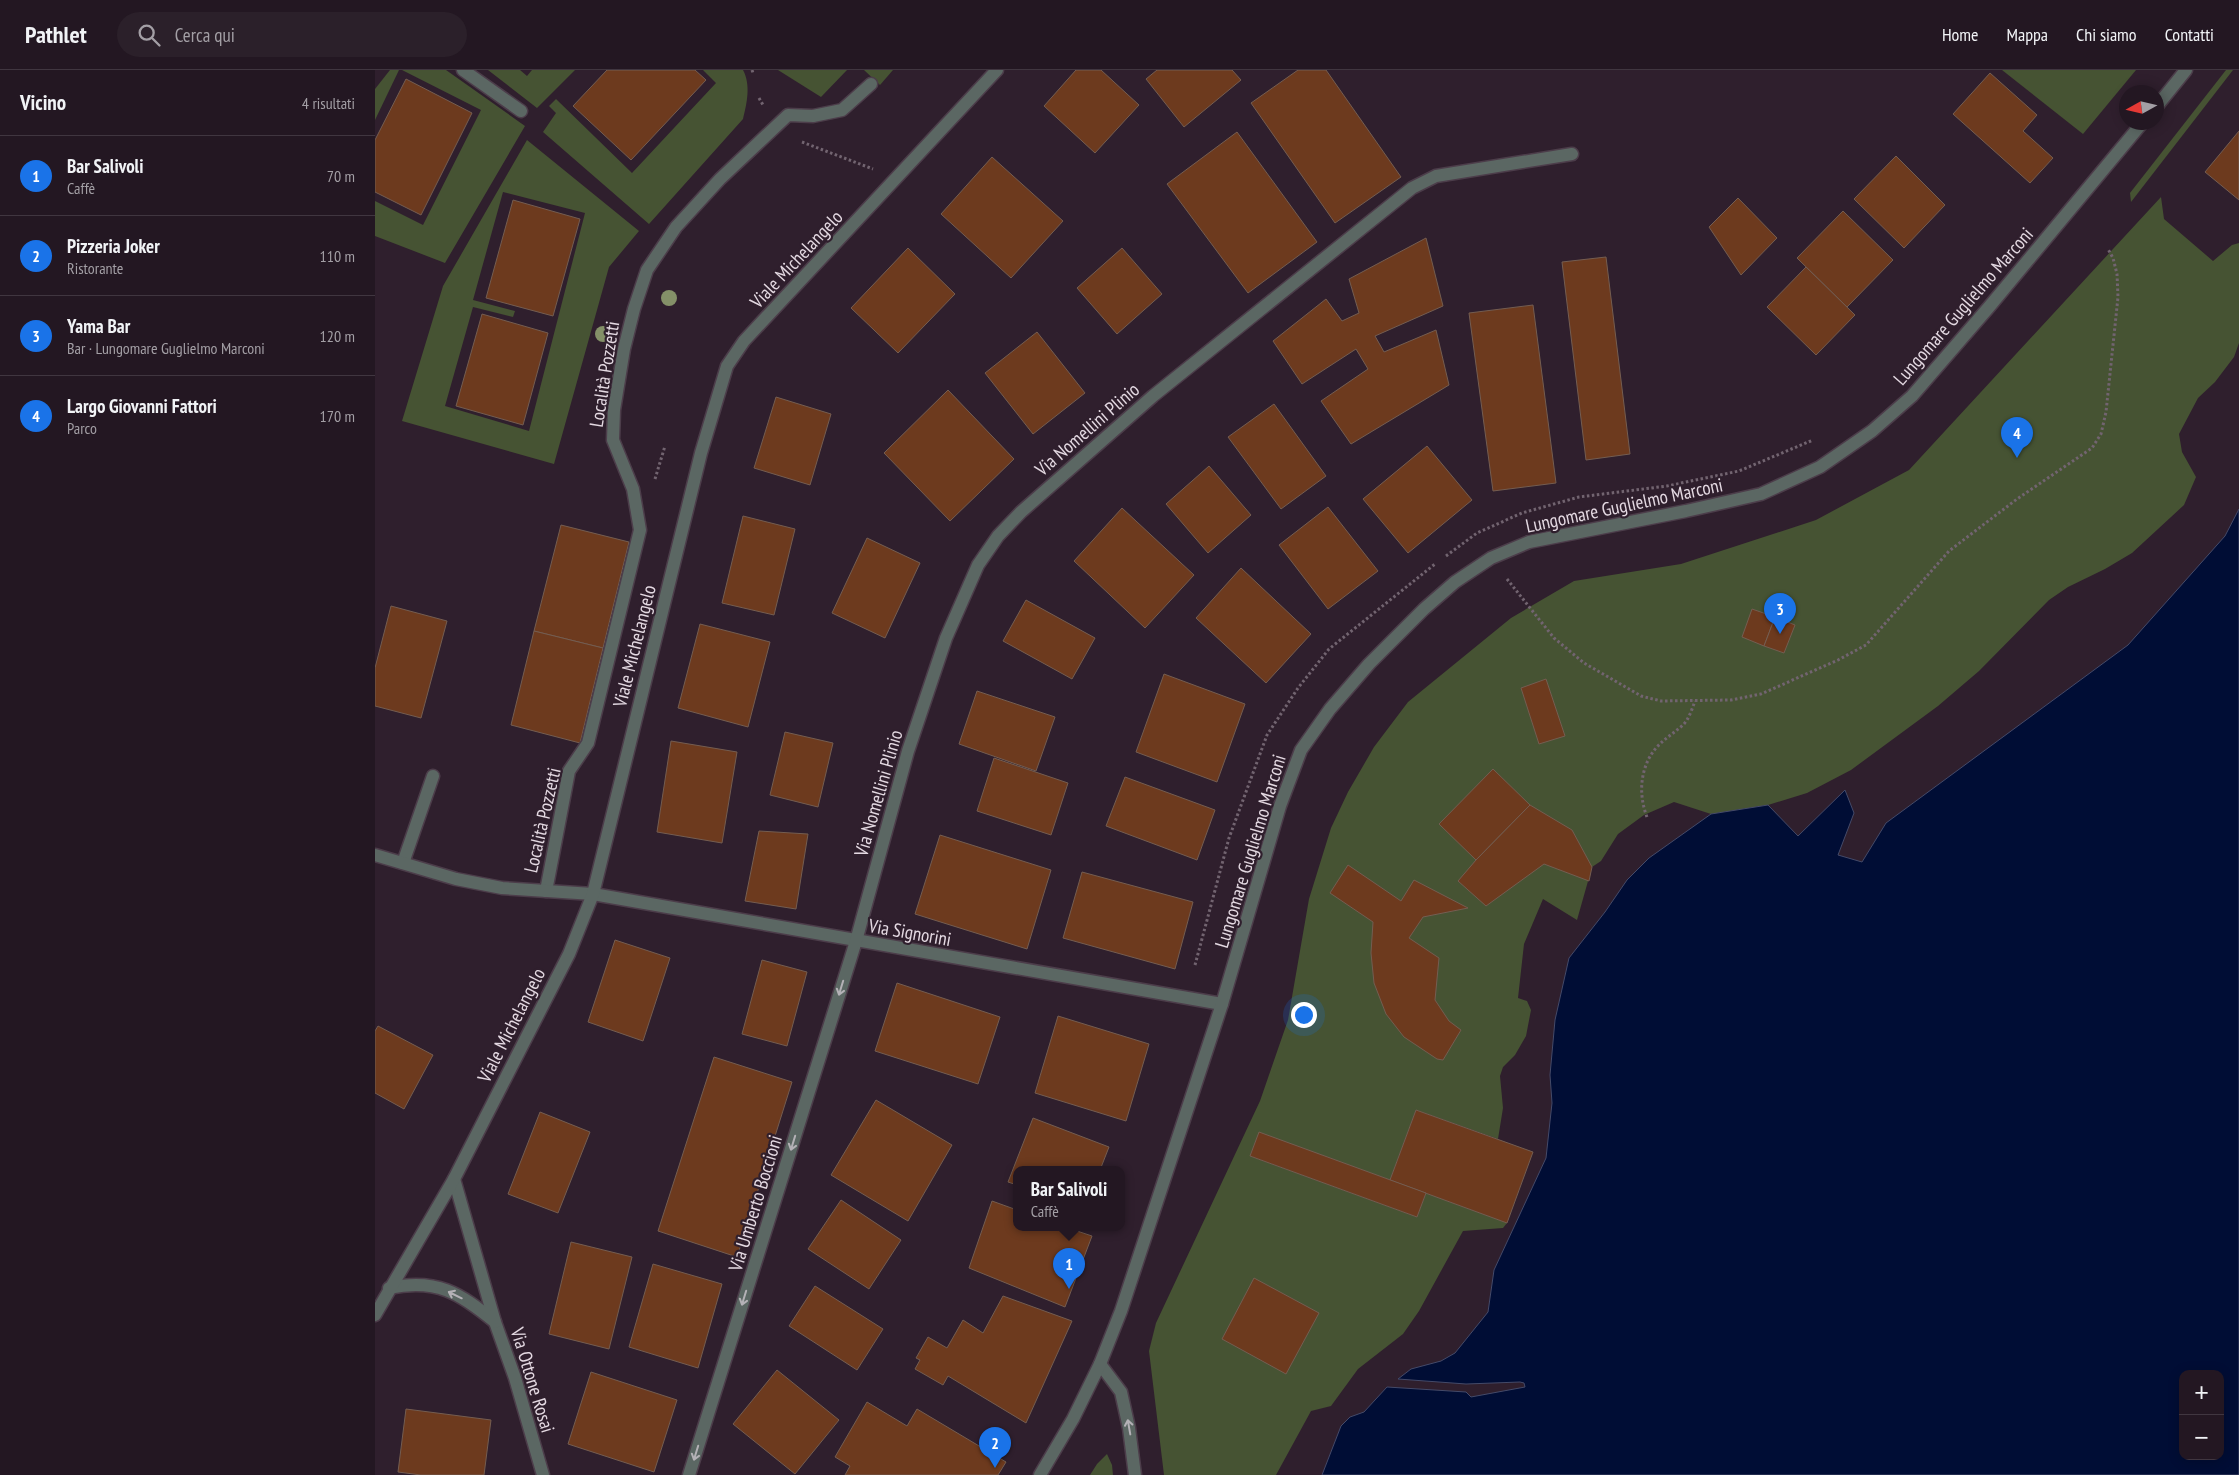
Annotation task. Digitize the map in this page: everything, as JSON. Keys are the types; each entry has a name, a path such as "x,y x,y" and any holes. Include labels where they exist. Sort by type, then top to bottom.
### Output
{"street":[{"path":"463,70 521,111"},
{"name":"Viale Michelangelo","path":"375,1315 454,1178 569,954 593,894 701,453 727,366 744,341 997,70"},
{"path":"2164,98 2187,70"},
{"name":"Località Pozzetti","path":"546,891 569,772 588,743 640,530 633,488 613,440 614,410 624,349 634,309 647,270 676,228 695,206 720,179 788,115 813,116 843,110 871,84"},
{"name":"Lungomare Guglielmo Marconi","path":"1041,1475 1073,1419 1121,1311 1222,1004 1281,806 1301,750 1330,709 1369,664 1455,582 1491,558 1529,542 1761,494 1820,467 1873,430 1912,396 2136,130"},
{"name":"Via Nomellini Plinio","path":"856,941 908,751 946,638 979,565 998,536 1021,512 1153,396 1412,188 1435,176 1573,154"},
{"path":"403,863 433,776"},
{"name":"Località Pozzetti","path":"375,855 483,884 593,894"},
{"name":"Via Signorini","path":"593,894 1222,1004"},
{"name":"Via Umberto Boccioni","path":"689,1475 856,941"},
{"path":"454,1178 495,1322"},
{"name":"Via Ottone Rosai","path":"389,1288 419,1283 431,1285 473,1304 495,1322 515,1378 543,1475"},
{"path":"1099,1364 1121,1392 1129,1428 1135,1475"}],"path":[{"path":"800,141 874,169"},
{"path":"1491,558 1554,638 1583,663 1641,696 1661,701 1731,700 1761,694 1838,660 1866,645 1949,551 2017,499 2092,448 2101,434 2106,412 2118,296 2117,274 2113,258 2108,249"},
{"path":"654,484 665,446"},
{"path":"1647,817 1641,796 1643,774 1647,762 1656,748 1683,724 1695,701"}],"green space":[{"path":"390,70 399,70 375,120 375,89"},
{"path":"402,70 446,70 525,126 445,263 375,236 375,201 423,225 481,110"},
{"path":"488,70 520,70 527,76 532,70 575,70 537,108"},
{"path":"703,70 743,70 748,88 743,119 649,224 543,132 556,113 549,106 556,99 632,173 716,83"},
{"path":"778,70 847,70 821,97"},
{"path":"864,70 893,70 880,85"},
{"path":"2002,70 2136,70 2124,85 2119,85 2119,91 2083,134"},
{"path":"2226,70 2233,70 2131,202 2130,193"},
{"path":"527,140 639,231 609,267 554,464 402,421 443,286","holes":["503,192 585,213 529,431 445,406 473,307 513,317 515,311 473,300"]},
{"path":"2161,197 2164,219 2213,261 2232,245 2239,243 2239,343 2234,357 2215,382 2198,398 2179,434 2182,452 2196,477 2184,505 2132,553 2068,587 2049,600 1979,671 1938,706 1851,770 1807,793 1768,805 1711,814 1674,802 1644,815 1618,834 1601,861 1592,867 1577,920 1543,899 1524,944 1518,998 1527,1001 1531,1010 1526,1036 1515,1055 1503,1067 1500,1076 1503,1108 1498,1139 1416,1110 1390,1180 1259,1133 1250,1156 1417,1217 1426,1193 1507,1223 1503,1228 1463,1231 1419,1311 1403,1334 1358,1369 1331,1406 1311,1411 1276,1475 1164,1475 1149,1351 1156,1323 1260,1101 1288,1020 1309,899 1331,828 1348,792 1374,747 1408,702 1511,618 1574,581 1681,564 1816,520 1909,470"},
{"path":"1107,1454 1112,1465 1113,1475 1090,1475 1097,1464"}],"water":[{"path":"2239,509 2239,1475 1322,1475 1341,1426 1350,1417 1364,1412 1387,1387 1466,1392 1471,1397 1525,1387 1524,1383 1520,1382 1466,1384 1398,1379 1411,1369 1441,1361 1455,1353 1488,1312 1494,1270 1546,1158 1552,1103 1550,1075 1555,1020 1569,958 1627,880 1649,858 1711,814 1768,805 1798,836 1845,790 1854,813 1838,855 1862,862 1886,823 2128,645 2225,536"}],"building":[{"path":"607,70 695,70 706,80 631,160 573,106"},
{"path":"1076,70 1101,70 1139,105 1095,153 1044,106"},
{"path":"1157,70 1232,70 1241,80 1184,127 1146,79"},
{"path":"1298,70 1326,70 1401,177 1335,223 1251,103"},
{"path":"1990,73 2037,115 2023,131 2053,158 2030,183 1953,114"},
{"path":"406,79 472,113 421,215 375,192 375,140"},
{"path":"2239,131 2239,200 2205,172"},
{"path":"1237,132 1317,242 1248,293 1167,184"},
{"path":"1896,156 1945,205 1904,248 1854,199"},
{"path":"992,157 1063,221 1011,278 941,214"},
{"path":"1738,198 1777,238 1741,275 1709,227"},
{"path":"513,200 580,219 553,316 486,298"},
{"path":"1843,211 1893,260 1847,307 1797,258"},
{"path":"1426,238 1443,306 1375,336 1384,352 1436,330 1449,385 1351,444 1321,401 1368,369 1356,349 1302,384 1273,341 1326,299 1342,321 1359,313 1349,279"},
{"path":"908,248 955,294 898,353 851,308"},
{"path":"1122,248 1162,294 1117,334 1077,288"},
{"path":"1606,257 1630,454 1586,460 1562,262"},
{"path":"1806,267 1855,315 1816,355 1767,307"},
{"path":"1533,305 1556,483 1493,491 1469,313"},
{"path":"482,314 548,333 523,425 456,406"},
{"path":"1037,332 1085,393 1033,434 985,373"},
{"path":"948,390 1014,459 950,521 884,453"},
{"path":"776,397 831,414 810,485 754,468"},
{"path":"1274,404 1326,476 1281,509 1228,437"},
{"path":"1427,446 1472,500 1408,553 1363,499"},
{"path":"1209,466 1251,515 1208,553 1166,504"},
{"path":"1328,507 1378,571 1328,609 1279,545"},
{"path":"1122,508 1194,575 1145,628 1074,561"},
{"path":"743,516 795,529 774,615 722,603"},
{"path":"561,525 629,542 603,648 534,631"},
{"path":"867,538 920,563 885,638 832,613"},
{"path":"1241,568 1311,634 1266,683 1196,618"},
{"path":"1026,600 1095,638 1072,679 1003,641"},
{"path":"391,606 447,621 421,718 375,706 375,668"},
{"path":"1752,609 1775,617 1764,646 1742,637"},
{"path":"1775,617 1795,625 1784,653 1764,646"},
{"path":"700,624 770,642 748,727 678,708"},
{"path":"534,631 603,648 580,743 511,725"},
{"path":"1164,674 1245,704 1217,782 1136,752"},
{"path":"1546,679 1565,736 1539,744 1521,688"},
{"path":"977,691 1055,717 1036,771 959,744"},
{"path":"785,732 833,743 818,807 770,795"},
{"path":"671,741 737,752 722,843 657,832"},
{"path":"994,758 1068,783 1051,835 977,811"},
{"path":"1493,769 1530,805 1476,860 1439,824"},
{"path":"1125,777 1215,810 1197,860 1106,826"},
{"path":"1530,805 1572,830 1592,867 1589,881 1544,864 1486,906 1458,881"},
{"path":"759,831 808,834 796,909 745,901"},
{"path":"940,835 1051,870 1027,949 915,914"},
{"path":"1348,865 1401,901 1414,880 1468,908 1423,917 1409,938 1439,958 1435,1000 1449,1021 1461,1030 1443,1060 1437,1059 1404,1037 1386,1014 1374,983 1371,953 1373,922 1330,893"},
{"path":"1082,872 1193,902 1175,969 1063,938"},
{"path":"615,940 670,958 643,1041 588,1022"},
{"path":"762,960 807,972 787,1046 742,1034"},
{"path":"897,983 1000,1017 978,1084 875,1051"},
{"path":"1058,1016 1149,1044 1126,1121 1035,1093"},
{"path":"378,1026 433,1055 404,1109 375,1093 375,1031"},
{"path":"714,1057 792,1082 737,1257 658,1231"},
{"path":"876,1100 952,1145 908,1221 831,1175"},
{"path":"1416,1110 1533,1152 1507,1223 1390,1180"},
{"path":"540,1112 590,1132 558,1213 508,1194"},
{"path":"1033,1118 1109,1147 1102,1166 1014,1166"},
{"path":"1259,1132 1426,1193 1417,1217 1250,1156"},
{"path":"1013,1169 1013,1184 1008,1182"},
{"path":"841,1200 901,1240 869,1289 808,1249"},
{"path":"992,1201 1013,1209 1013,1231 1077,1231 1092,1236 1065,1307 969,1268"},
{"path":"571,1242 632,1257 609,1349 549,1334"},
{"path":"653,1264 722,1284 698,1368 629,1347"},
{"path":"1254,1278 1319,1313 1286,1374 1222,1339"},
{"path":"815,1286 883,1329 857,1370 789,1326"},
{"path":"1003,1296 1072,1321 1026,1423 948,1376 943,1385 915,1369 920,1360 916,1358 928,1337 947,1348 963,1320 983,1333"},
{"path":"777,1370 839,1420 795,1474 733,1424"},
{"path":"591,1372 677,1400 654,1472 568,1444"},
{"path":"867,1402 907,1426 917,1409 1006,1462 998,1475 845,1475 850,1466 835,1457"},
{"path":"406,1409 491,1420 484,1475 421,1475 398,1472"}],"place":[{"name":"Largo Giovanni Fattori","path":"2017,458"},
{"name":"Yama Bar","path":"1780,634"},
{"name":"Bar Salivoli","path":"1069,1289"},
{"name":"Pizzeria Joker","path":"995,1468"}]}
